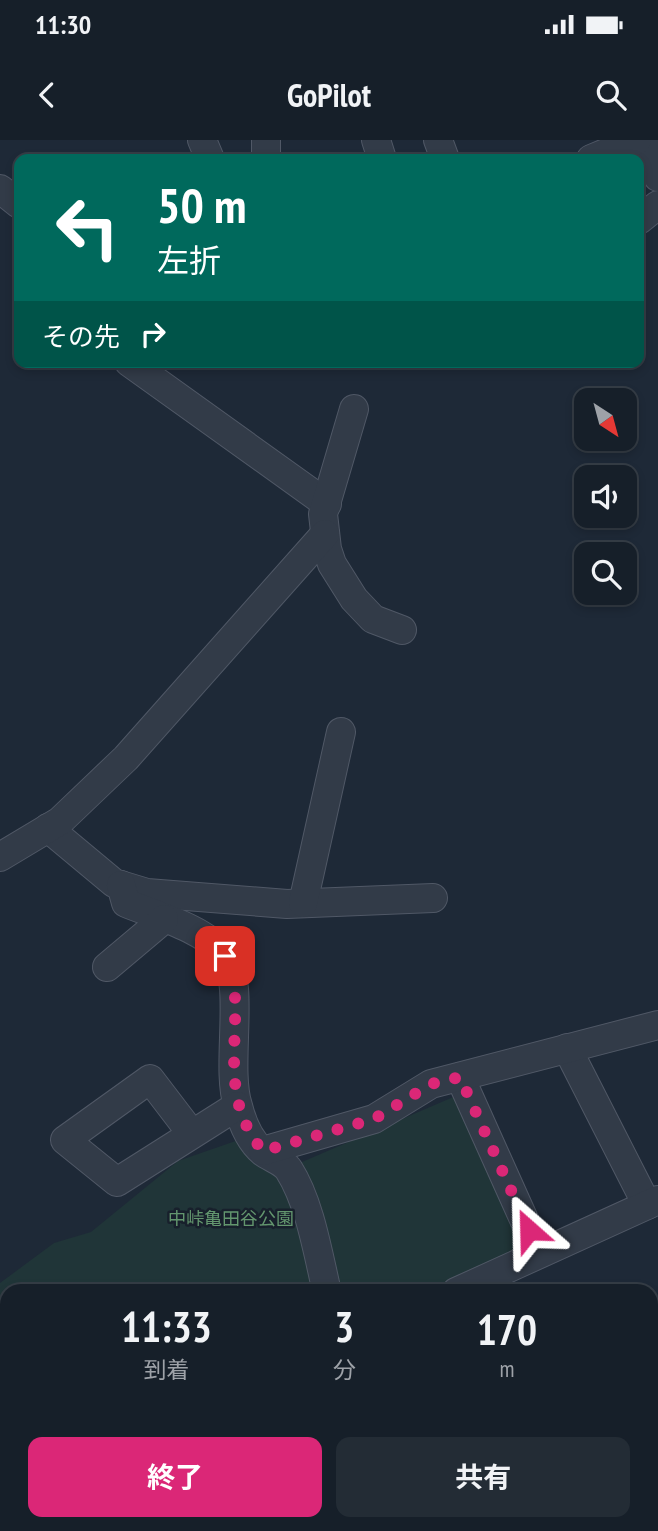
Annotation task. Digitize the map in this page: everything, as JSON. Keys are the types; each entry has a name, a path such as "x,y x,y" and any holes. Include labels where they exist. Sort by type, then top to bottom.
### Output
{"street":[{"path":"603,154 637,140"},
{"path":"646,140 658,177"},
{"path":"0,188 14,200"},
{"path":"644,216 658,205"},
{"path":"137,368 327,504"},
{"path":"354,409 323,514 327,549 332,564 354,599 373,619 402,630"},
{"path":"0,857 60,821 126,758 325,534"},
{"path":"303,904 341,733"},
{"path":"48,828 114,883 146,893 303,904 433,898"},
{"path":"121,885 126,903 209,938 225,956 234,980 233,1085 237,1105 250,1136 263,1151 288,1168 311,1221 325,1284"},
{"path":"107,967 164,919"},
{"path":"263,1151 374,1119 431,1084 658,1025"},
{"path":"473,1284 652,1202 567,1048"},
{"path":"460,1077 540,1253"},
{"path":"192,1134 237,1105"}],"green space":[{"name":"中峠亀田谷公園","path":"465,1092 539,1253 471,1284 0,1284 54,1243 91,1232 178,1161 250,1136 288,1168"}],"route":[{"path":"225,956 234,980 233,1085 237,1105 250,1136 263,1151 374,1119 431,1084 460,1077 529,1230"}]}
